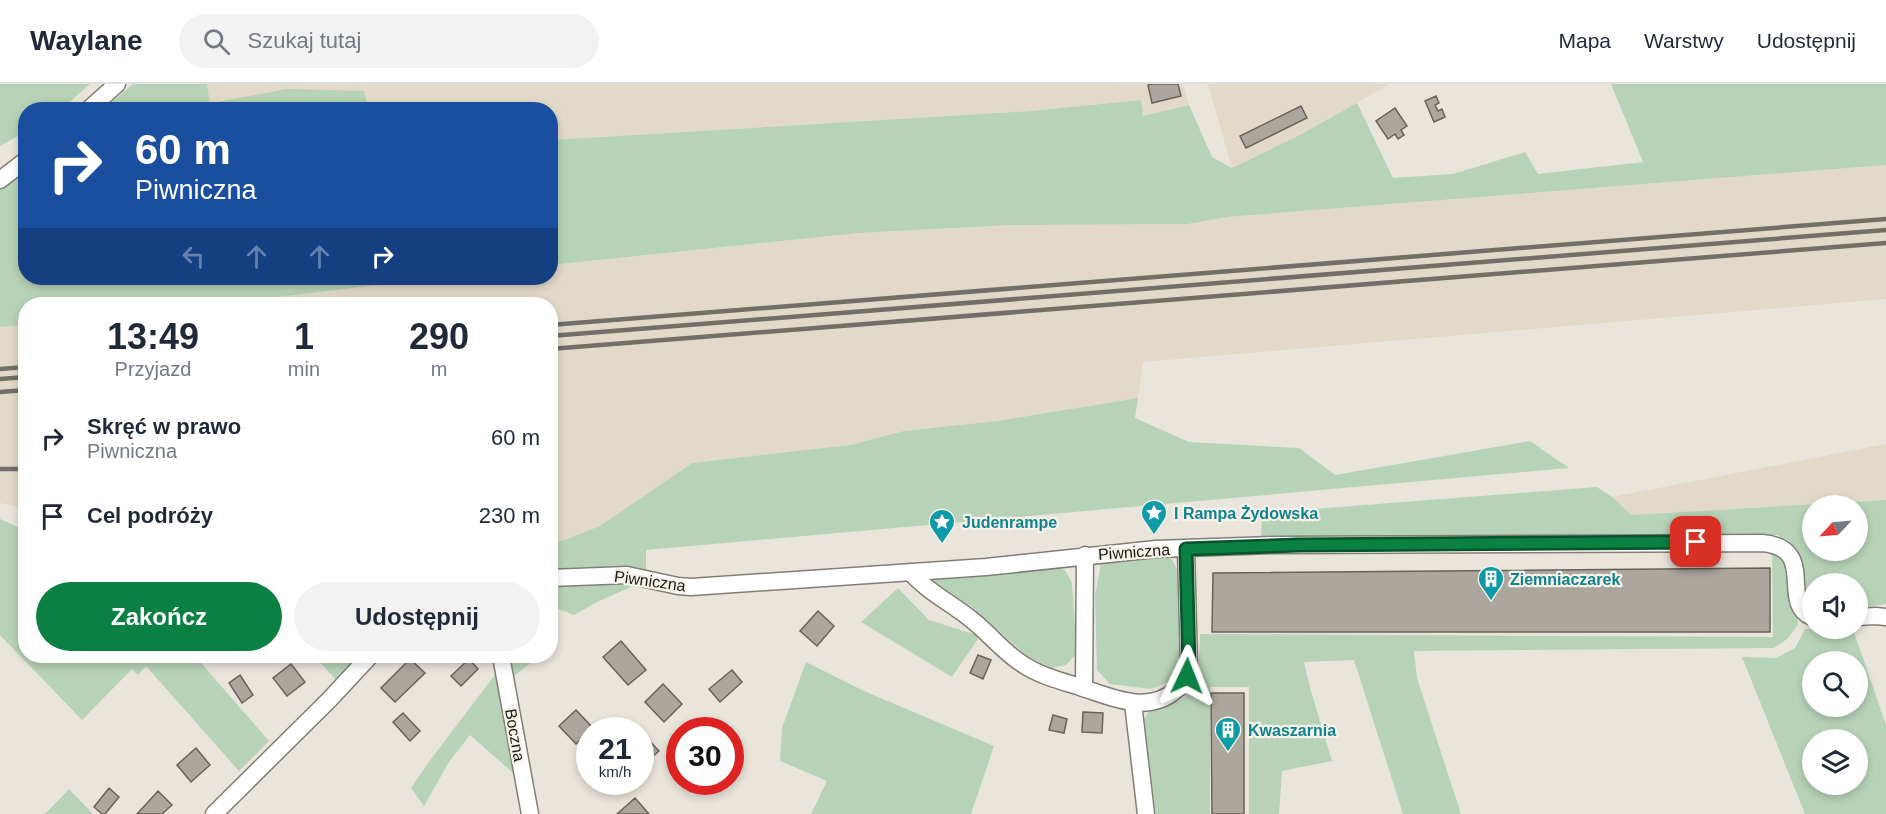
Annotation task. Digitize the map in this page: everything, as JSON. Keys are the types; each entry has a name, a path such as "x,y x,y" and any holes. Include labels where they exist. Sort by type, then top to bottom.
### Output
{"street":[{"path":"97,102 117,84"},
{"path":"0,180 18,166"},
{"name":"Piwniczna","path":"558,578 627,575 691,587 986,567 1156,549 1377,544 1696,542 1775,544 1785,549 1794,562 1797,595 1802,610"},
{"path":"910,572 928,590 973,621 1014,658 1040,674 1133,703 1150,703 1166,698 1180,687 1187,676 1189,667 1186,549"},
{"path":"1084,688 1085,555"},
{"path":"1868,617 1886,617"},
{"path":"214,814 363,663"},
{"name":"Boczna","path":"502,663 530,814"},
{"path":"1133,703 1146,814"}],"shaded area":[{"path":"207,84 1183,84 1189,105 1143,116 1141,100 1031,111 558,140 558,102 366,102 363,91 210,102"},
{"path":"1208,84 1390,84 1294,138 1232,168"},
{"path":"1886,165 1886,299 1143,362 1138,398 997,421 904,431 850,445 692,463 600,526 558,542 558,297 278,297 378,285 558,285 558,264 859,233 1012,225 1188,224 1227,217"},
{"path":"18,326 18,507 0,503 0,327"},
{"path":"1886,444 1886,500 1868,501 1868,495 1802,495 1802,505 1631,515 1612,497"}],"green space":[{"path":"0,84 90,84 70,102 18,102 18,136 0,146"},
{"path":"133,84 207,84 210,102 111,102"},
{"path":"1611,84 1886,84 1886,165 1227,217 1188,224 1012,225 859,233 558,264 558,140 1031,111 1141,100 1143,116 1189,105 1212,157 1232,168 1294,138 1357,103 1393,178 1453,174 1525,152 1538,174 1643,162"},
{"path":"287,89 364,91 366,102 216,102"},
{"path":"18,178 18,285 378,285 278,297 18,297 18,326 0,327 0,190"},
{"path":"1138,398 1135,418 1189,442 1299,448 1335,475 1530,441 1569,468 646,550 646,569 584,567 558,570 558,542 600,526 692,463 850,445 904,431 997,421"},
{"path":"1597,487 1612,497 1631,515 1802,505 1802,561 1868,561 1868,501 1886,500 1886,604 1868,606 1868,573 1803,573 1801,560 1778,535 1261,538 1262,513"},
{"path":"0,519 18,527 18,654 0,635"},
{"path":"1772,551 1786,563 1798,625 1787,639 1774,648 1414,651 1417,678 1461,814 1403,814 1354,660 1304,662 1332,761 1282,771 1279,814 1249,814 1249,687 1210,687 1210,814 1156,814 1143,721 1150,710 1181,700 1198,687 1200,634 1773,637"},
{"path":"1161,554 1171,558 1181,576 1181,665 1169,682 1151,689 1110,684 1097,670 1095,595 1101,564"},
{"path":"1044,565 1065,570 1072,583 1077,653 1066,665 1051,668 1026,655 972,607 931,580 940,576"},
{"path":"642,582 574,615 558,609 558,585"},
{"path":"898,588 929,620 980,636 952,677 861,622"},
{"path":"1802,635 1802,639 1856,639 1861,651 1802,651 1802,717 1868,717 1868,673 1886,725 1886,814 1805,814 1742,657 1776,658 1795,648"},
{"path":"806,662 864,691 994,746 971,814 811,814 827,781 780,761 782,728"},
{"path":"27,663 201,663 269,741 239,771 146,666 138,675 132,669 82,720"},
{"path":"320,663 351,663 338,682"},
{"path":"509,663 530,663 512,678"},
{"path":"497,672 513,773 470,735 449,762 424,806 411,788"},
{"path":"69,789 93,814 45,814"}],"building":[{"path":"1178,84 1181,96 1152,103 1148,85"},
{"path":"1436,96 1439,103 1435,105 1438,111 1442,109 1445,117 1434,122 1425,101"},
{"path":"1301,106 1307,118 1246,148 1240,136"},
{"path":"1395,108 1407,126 1401,130 1404,135 1398,139 1395,134 1388,139 1376,121"},
{"name":"Ziemniaczarek","path":"1770,568 1770,632 1212,632 1213,573"},
{"path":"818,611 834,626 817,646 800,631"},
{"path":"621,641 646,670 628,685 603,657"},
{"path":"978,655 991,660 983,679 970,673"},
{"path":"406,663 414,663 425,673 395,702 381,688"},
{"path":"465,663 473,663 478,669 461,686 451,676"},
{"path":"291,664 305,682 287,696 273,678"},
{"path":"732,670 742,682 720,702 709,689"},
{"path":"240,675 253,695 242,703 229,683"},
{"path":"663,684 682,704 669,717 666,717 664,722 645,702"},
{"name":"Kwaszarnia","path":"1211,693 1244,693 1244,814 1212,814"},
{"path":"576,710 583,717 576,717 576,744 559,726"},
{"path":"1083,712 1103,713 1102,733 1082,732"},
{"path":"403,713 420,731 410,741 393,722"},
{"path":"1053,715 1067,719 1064,733 1049,730"},
{"path":"654,746 659,751 654,755"},
{"path":"196,748 210,765 191,782 177,765"},
{"path":"109,788 119,797 105,814 102,814 94,807"},
{"path":"158,791 172,805 162,814 137,814"},
{"path":"635,798 649,814 617,814"}],"railway":[{"path":"558,324 1886,219"},
{"path":"558,335 1886,230"},
{"path":"558,348 1886,243"},
{"path":"0,369 18,368"},
{"path":"0,379 18,378"},
{"path":"0,392 18,391"},
{"path":"0,469 18,469"}],"place":[{"name":"I Rampa Żydowska","path":"1154,536"},
{"name":"Judenrampe","path":"942,545"},
{"name":"Ziemniaczarek","path":"1491,602"},
{"name":"Kwaszarnia","path":"1228,753"}],"route":[{"path":"1187,676 1189,667 1186,549 1275,545 1696,542"}]}
